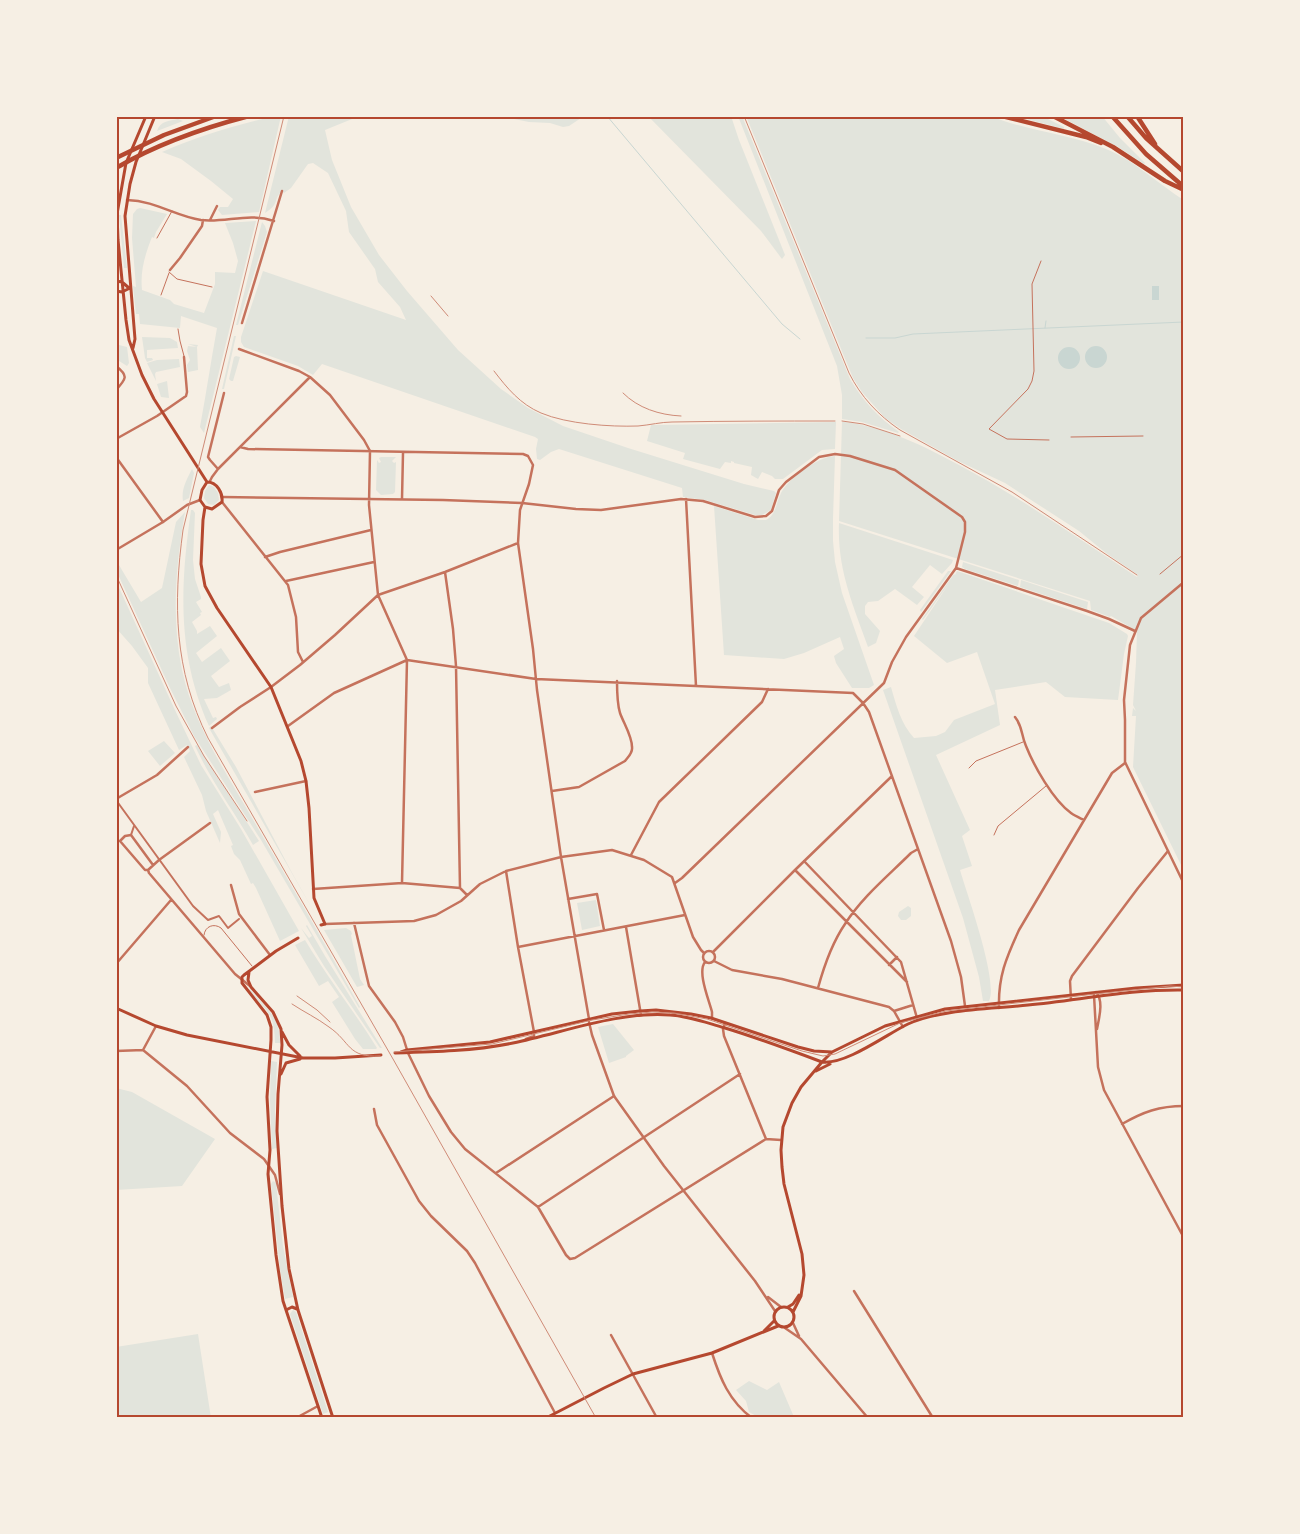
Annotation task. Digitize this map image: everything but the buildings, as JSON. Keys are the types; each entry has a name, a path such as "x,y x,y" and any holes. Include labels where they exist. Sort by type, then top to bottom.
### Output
{"highway":[{"path":"116,158 164,135 216,116"},
{"path":"116,168 167,143 210,126 249,116"},
{"path":"1002,116 1086,137 1112,147"},
{"path":"1053,116 1112,147 1165,181 1184,189"},
{"path":"1112,116 1146,154 1184,189"},
{"path":"1127,116 1160,152 1184,172"},
{"path":"1137,116 1160,152"}],"main road":[{"path":"146,116 130,154 118,206 117,226 122,292 130,340 142,375 154,399 209,482 217,488 222,497 222,502 215,508 205,508"},
{"path":"133,348 135,339 125,216 136,162 155,116"},
{"path":"120,193 127,200"},
{"path":"118,206 127,200"},
{"path":"116,281 122,282 130,288"},
{"path":"116,291 122,292 130,288"},
{"path":"209,482 202,490 200,500 205,508 201,564 202,577 217,608 271,687 298,752 306,781 309,808 313,889 323,924"},
{"path":"298,938 270,955 244,975 242,985 267,1015 271,1030 267,1097 270,1156 269,1187 279,1278 286,1310 322,1418"},
{"path":"249,972 248,980 251,986 273,1012 289,1045 303,1058"},
{"path":"814,1073 862,1050 917,1018 1071,995 1184,985"},
{"path":"408,1052 490,1042 640,1013 677,1012 712,1018 825,1053 832,1052 885,1026 965,1006 999,1006 1184,990"},
{"path":"116,1008 156,1026 187,1035 303,1058 381,1055"},
{"path":"640,1013 679,1016 738,1032 822,1062 835,1062"},
{"path":"396,1053 490,1047 520,1042 589,1022"},
{"path":"281,1029 277,1131 282,1206 291,1281 298,1310 333,1418"},
{"path":"793,1312 788,1308 781,1307 775,1311 774,1321 778,1326 785,1328 793,1323 793,1312 802,1290 804,1275 802,1254 784,1184 781,1140 783,1127 792,1103 801,1087 832,1052"},
{"path":"279,1076 286,1063 303,1058"},
{"path":"788,1308 802,1290"},
{"path":"286,1310 292,1307 298,1310"},
{"path":"762,1333 774,1321"},
{"path":"546,1418 633,1374 712,1353 778,1326"}],"street":[{"path":"162,116 186,116"},
{"path":"242,324 282,191"},
{"path":"127,200 147,203 190,218 203,220 257,217 274,221"},
{"path":"210,220 217,206"},
{"path":"170,271 202,226 203,220"},
{"path":"240,349 310,377 330,395 364,440 370,451 369,498 378,595 407,660 402,883"},
{"path":"116,439 163,412 186,396 184,357"},
{"path":"116,366 124,372 125,380 116,390"},
{"path":"209,482 218,469 310,377"},
{"path":"218,469 208,457 224,392"},
{"path":"240,447 248,449 523,454 530,458 533,464 532,472 522,503 518,526 518,543 561,857 592,1035 614,1096 683,1192 766,1296 775,1311"},
{"path":"402,499 403,452"},
{"path":"222,497 369,498 522,503 601,510 686,499 703,501 755,517 766,516 772,511 779,490 786,482 819,457 841,454 895,470 962,517 965,525 956,568 906,637 892,662 884,684 675,883"},
{"path":"116,457 163,522"},
{"path":"686,499 696,686"},
{"path":"116,550 163,522 187,505 200,500"},
{"path":"222,502 286,581 296,617 298,652 303,662"},
{"path":"265,557 372,530"},
{"path":"212,728 303,662 378,595 445,572 518,543"},
{"path":"286,581 374,562"},
{"path":"956,568 1088,611 1135,631"},
{"path":"445,572 456,666 460,888"},
{"path":"1184,582 1143,616 1135,631 1129,651 1125,686 1125,763 1184,884"},
{"path":"288,726 334,693 407,660 536,679 853,693 870,712 951,941 961,976 965,1006"},
{"path":"552,791 579,787 625,761 631,754 633,748 630,735 617,700 617,682"},
{"path":"631,855 660,802 762,702 768,689"},
{"path":"1015,717 1021,725 1024,742 1033,764 1047,786 1070,812 1084,820"},
{"path":"188,748 157,774 116,800 192,905 208,920 219,916 228,928 240,918"},
{"path":"999,1006 1000,982 1007,956 1019,930 1112,773 1125,763"},
{"path":"704,953 713,952 892,776"},
{"path":"255,792 306,781"},
{"path":"148,870 210,823"},
{"path":"131,836 134,826"},
{"path":"131,836 125,836 118,841 145,870 148,870 171,900 192,921 235,974 251,986"},
{"path":"131,836 153,865"},
{"path":"818,988 823,968 838,934 846,922 862,902 911,853 918,849"},
{"path":"323,924 414,921 436,915 461,901 480,884 506,871 561,857 612,850 644,860 666,873 675,883 693,937 704,953"},
{"path":"1071,1000 1070,981 1072,976 1168,851"},
{"path":"804,861 901,962 917,1018"},
{"path":"795,870 908,984"},
{"path":"506,871 534,1034 520,1042"},
{"path":"313,889 402,883 460,888 467,895"},
{"path":"231,885 240,918 270,955"},
{"path":"568,899 597,894 604,930"},
{"path":"116,964 171,900"},
{"path":"518,947 685,915"},
{"path":"354,923 369,986 395,1022 429,1096 451,1132 465,1149 538,1207 570,1259 575,1258 683,1192 766,1139 781,1140"},
{"path":"626,927 640,1013"},
{"path":"713,952 714,961"},
{"path":"704,953 702,959 705,962"},
{"path":"889,965 897,957"},
{"path":"705,962 710,963 714,961 741,973 782,979 889,1007 894,1011 902,1027"},
{"path":"705,962 701,973 712,1012 710,1024"},
{"path":"1096,992 1099,996 1100,1012 1096,1033"},
{"path":"1096,992 1094,997 1100,1079 1104,1090 1184,1238"},
{"path":"894,1011 913,1005"},
{"path":"725,1023 724,1036 766,1139"},
{"path":"143,1050 156,1026"},
{"path":"116,1051 143,1050 187,1086 230,1133 269,1165 276,1175 282,1206"},
{"path":"538,1207 740,1074"},
{"path":"496,1173 614,1096"},
{"path":"1122,1124 1155,1108 1184,1106"},
{"path":"374,1109 377,1124 419,1201 431,1216 467,1252 475,1264 555,1413"},
{"path":"264,1159 270,1156"},
{"path":"854,1291 933,1418"},
{"path":"766,1296 781,1307"},
{"path":"793,1323 800,1339"},
{"path":"785,1328 792,1331 800,1339 868,1418"},
{"path":"611,1335 658,1418"},
{"path":"712,1353 719,1375 729,1396 752,1418"},
{"path":"296,1418 318,1406"}],"lane":[{"path":"157,238 173,211"},
{"path":"1041,262 1032,284 1034,371 1032,381 1028,389 989,429 1007,439 1049,440"},
{"path":"161,295 170,271 177,279 212,287"},
{"path":"178,329 184,357"},
{"path":"1071,437 1143,436"},
{"path":"1160,574 1184,554"},
{"path":"969,768 976,761 1024,742"},
{"path":"994,835 998,826 1047,786"},
{"path":"205,938 204,931 212,925 217,925 254,968"}],"shaded area":[{"path":"281,116 259,212 222,215 218,210 220,207 228,207 233,199 181,159 162,152 217,131"},
{"path":"289,116 368,116 357,117 325,130 332,160 351,207 379,255 407,291 458,350 501,389 528,408 563,426 744,484 774,491 776,493 771,510 762,515 755,515 705,500 683,497 682,488 559,449 540,460 537,459 538,439 535,437 322,364 313,375 298,366 244,347 241,337 263,271 406,320 400,307 378,282 375,269 349,232 346,211 328,173 313,163 308,164 291,188 284,193 282,191 273,207 265,213"},
{"path":"500,116 584,116 569,126 563,127 550,123 529,122"},
{"path":"648,116 731,116 785,255 782,259 761,231"},
{"path":"738,116 742,116 850,379 871,408 898,433 862,422 842,419 842,395 837,366"},
{"path":"746,116 990,116 1106,149 1136,166 1184,200 1184,871 1133,767 1136,716 1132,716 1133,708 1136,711 1133,705 1137,631 1111,616 1091,610 1090,601 839,521 842,422 845,422 875,428 918,444 946,458 1005,491 1137,577 1138,575 1079,531 1005,483 958,461 901,429 885,418 862,392 853,378"},
{"path":"1015,116 1042,116 1064,127 1064,129"},
{"path":"1059,116 1102,116 1120,138 1145,163 1144,164 1118,147"},
{"path":"178,119 183,121 157,131 163,123"},
{"path":"140,208 167,214 154,238 152,237 147,250 142,270 142,290 170,300 174,304 204,313 215,284 215,272 235,273 238,261 225,223 256,221 204,433 200,427 217,328 181,316 180,328 140,324 139,314 136,314 133,286 136,287 132,238 133,214"},
{"path":"119,215 121,215 127,268 124,268"},
{"path":"262,222 267,232 238,325 236,325"},
{"path":"1152,286 1159,286 1159,300 1152,300"},
{"path":"234,336 236,336 224,389 222,389"},
{"path":"142,337 170,338 177,342 178,348 147,350 147,358 152,358 153,360 147,362"},
{"path":"116,346 127,347 129,363 127,366 116,359"},
{"path":"188,346 197,347 198,370 188,372 187,365 190,360 187,351"},
{"path":"1096,346 1104,349 1107,357 1104,365 1096,368 1088,365 1085,357 1088,349"},
{"path":"1065,347 1073,347 1080,354 1080,362 1073,369 1065,369 1058,362 1058,354"},
{"path":"234,357 240,357 233,381 231,381 229,379"},
{"path":"179,359 180,367 156,372 156,381 147,363 157,360"},
{"path":"167,381 169,398 161,397 157,384"},
{"path":"836,422 835,449 822,450 783,479 775,479 762,472 758,479 751,475 752,467 731,461 731,463 725,462 720,469 683,459 685,453 647,441 651,425"},
{"path":"835,456 833,541 835,562 842,593 874,685 869,688 852,688 836,663 834,656 844,649 840,637 804,653 784,659 724,655 714,506 758,520 766,520 772,515 781,493 790,481 812,464"},
{"path":"396,457 392,461 396,462 395,492 393,494 381,495 376,490 377,460 379,463 381,462 379,458"},
{"path":"192,469 194,473 189,498 183,501 186,480"},
{"path":"209,485 214,487 218,493 219,500 214,505 208,504 204,498 205,491"},
{"path":"191,510 195,513 193,560 195,579 201,597 196,602 202,612 192,622 197,634 210,626 217,636 196,653 202,662 221,648 230,661 211,676 219,687 229,683 231,690 217,698 204,699 213,718 216,717 217,719 209,726 191,673 186,646 183,593"},
{"path":"185,512 177,571 176,610 179,650 187,691 212,749 282,869 359,1008 261,840 194,736 116,570 116,560 141,602 162,588 176,522"},
{"path":"839,523 953,560 942,574 930,565 912,587 924,597 917,605 895,589 878,601 868,602 865,606 865,614 880,631 876,643 868,647 843,571"},
{"path":"963,562 1019,580 1018,586 965,569 962,567"},
{"path":"948,571 951,571 921,612 920,610"},
{"path":"957,571 1109,623 1128,636 1118,700 1065,697 1046,682 995,690 1000,725 936,755 970,830 962,836 972,866 960,870 975,917 990,976 991,991 989,1001 983,1001 979,977 963,918 883,690 891,687 902,720 914,738 936,736 945,732 954,720 995,704 977,652 947,663 914,636 950,582 922,619"},
{"path":"1021,580 1088,602 1087,609 1020,587"},
{"path":"116,581 201,765 241,829 299,931 280,941 256,888 253,883 251,884 240,860 234,854 231,846 233,845 218,810 213,814 221,832 220,843 206,811 202,795 184,757 190,751 187,745 179,750 148,683 148,668 116,628"},
{"path":"211,726 236,767 318,919 209,728"},
{"path":"164,741 175,753 160,766 148,751"},
{"path":"197,745 259,841 253,845 208,771 195,746"},
{"path":"596,900 600,926 582,930 577,903"},
{"path":"908,906 911,908 911,916 906,920 901,920 898,916 899,912"},
{"path":"307,925 382,1048 380,1048 324,966 301,928 309,938 312,936"},
{"path":"346,928 352,934 360,979 364,985 357,987 324,930"},
{"path":"305,940 376,1049 363,1049 355,1039 332,1002 339,997 328,981 319,986 295,945"},
{"path":"250,989 267,1007 275,1019 278,1026 280,1043 275,1043 271,1018 265,1008 248,990"},
{"path":"613,1024 634,1050 626,1057 609,1063 598,1027"},
{"path":"271,1061 277,1062 275,1111 277,1148 272,1149 270,1100"},
{"path":"116,1088 132,1092 215,1139 182,1186 116,1190"},
{"path":"273,1181 276,1183 283,1246 293,1297 285,1299 271,1184"},
{"path":"293,1310 296,1312 328,1412 323,1414 290,1314"},
{"path":"198,1334 211,1418 116,1418 116,1347"},
{"path":"749,1381 767,1390 779,1382 794,1417 801,1415 804,1418 760,1418 749,1412 746,1401 736,1390"}],"waterway":[{"path":"607,116 782,324 800,339"},
{"path":"1045,328 1046,321"},
{"path":"866,338 895,338 913,334 1184,322"}],"tram line":[{"path":"394,1052 492,1044 592,1020 652,1012 674,1013 707,1019 802,1051 823,1056 835,1054 900,1023 946,1011 1170,986 1184,987"},
{"path":"297,996 330,1022"},
{"path":"292,1004 329,1027 355,1052 369,1056 380,1056"}],"railway":[{"path":"284,116 183,530 178,584 178,610 179,636 188,687 208,738 393,1059 596,1418"},
{"path":"744,116 849,373 871,405 900,430 1012,492 1137,575"},
{"path":"431,296 448,316"},
{"path":"494,371 520,400 533,409 551,417 576,422 638,426 664,422 835,421"},
{"path":"623,393 635,403 649,410 681,416"},
{"path":"842,421 863,424 900,436"},
{"path":"116,575 176,706 204,756 247,821"}]}
